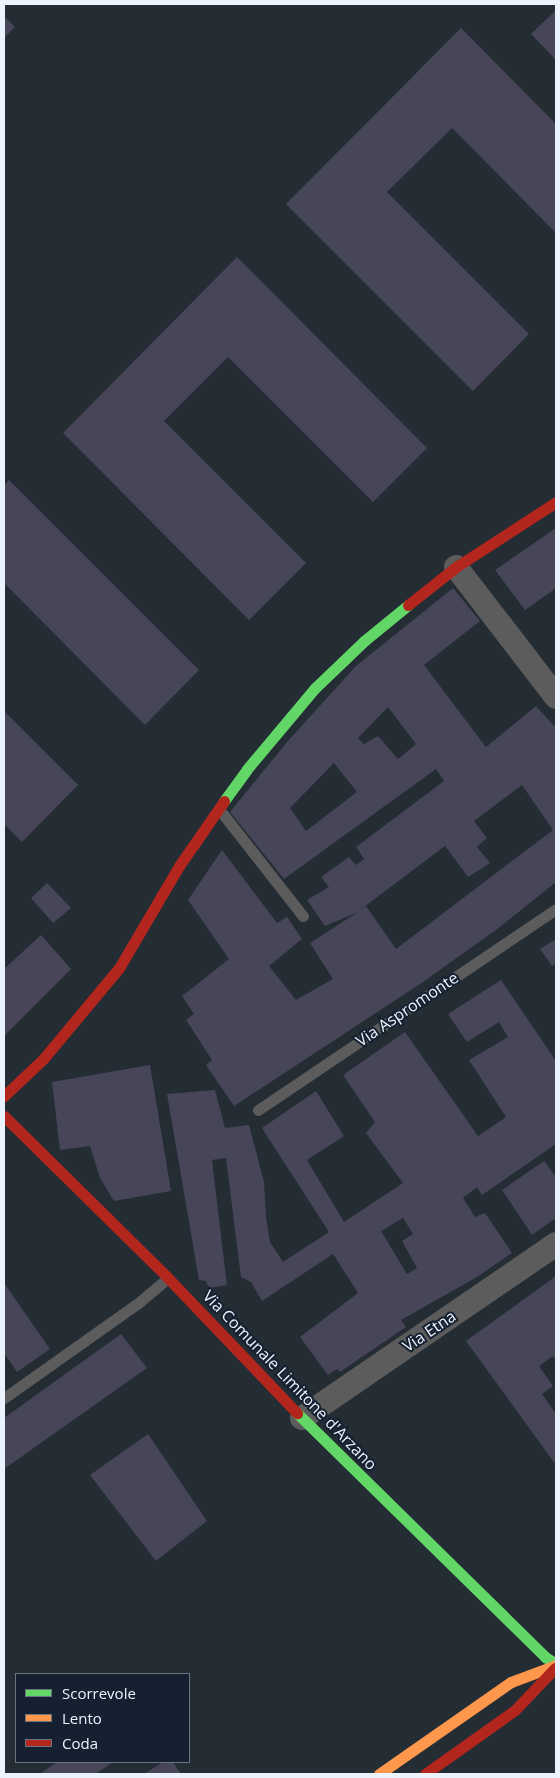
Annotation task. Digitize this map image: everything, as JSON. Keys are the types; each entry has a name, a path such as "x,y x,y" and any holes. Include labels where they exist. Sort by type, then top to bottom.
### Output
{"main road":[{"path":"4,1096 44,1058 119,968 178,866 246,769 314,688 364,641 456,567 556,502"},
{"name":"Via Comunale Limitone d'Arzano","path":"4,1116 168,1278 302,1418 545,1658 556,1665"},
{"path":"379,1774 511,1682 556,1665"},
{"path":"425,1774 515,1710 556,1665"}],"street":[{"path":"456,567 556,696"},
{"name":"Via Etna","path":"302,1418 556,1244"}],"lane":[{"path":"219,808 303,916"},
{"name":"Via Aspromonte","path":"258,1110 556,909"},
{"path":"4,1398 136,1304 168,1278"}],"building":[{"path":"556,10 556,60 531,34"},
{"path":"4,16 15,27 4,38"},
{"path":"461,28 556,124 556,233 452,128 387,192 529,334 473,391 286,204"},
{"path":"237,257 427,448 373,502 228,357 164,421 306,563 249,620 63,433"},
{"path":"9,480 199,670 145,725 4,583 4,485"},
{"path":"556,528 556,588 525,610 495,570"},
{"path":"453,588 480,621 424,665 486,747 536,706 556,728 556,882 496,930 420,984 234,1106 206,1065 212,1060 186,1020 194,1014 182,996 229,959 188,900 222,850 277,923 287,917 302,939 269,966 296,1000 333,979 310,943 358,912 325,926 307,900 329,887 321,877 349,857 356,865 364,859 356,847 444,781 436,769 284,879 230,812 287,742 356,666","holes":["388,707 416,744 398,759 378,736 364,744 358,738","334,763 357,792 306,831 290,808","522,785 553,830 396,949 366,906 360,910 445,846 468,877 490,863 477,847 487,838 474,821"]},
{"path":"4,711 78,785 22,842 4,824"},
{"path":"47,883 71,908 53,923 31,898"},
{"path":"41,935 71,969 4,1036 4,969"},
{"path":"556,939 556,963 552,966 540,949"},
{"path":"501,980 556,1061 556,1144 482,1195 477,1187 463,1198 475,1217 485,1213 512,1253 477,1277 401,1320 406,1327 340,1372 337,1369 328,1375 300,1337 358,1293 333,1254 262,1301 251,1282 241,1277 226,1158 212,1160 227,1285 209,1288 206,1281 199,1280 167,1094 215,1090 225,1128 249,1125 264,1182 270,1242 283,1262 329,1232 262,1128 316,1091 344,1136 307,1160 344,1222 403,1183 366,1133 375,1122 343,1075 405,1032 478,1136 506,1117 469,1060 508,1037 499,1022 467,1042 448,1014","holes":["403,1218 413,1234 402,1241 417,1268 407,1274 381,1231"]},
{"path":"150,1065 171,1191 114,1201 100,1178 90,1146 60,1150 52,1082"},
{"path":"544,1161 556,1177 556,1218 532,1235 502,1190"},
{"path":"556,1276 556,1361 553,1356 539,1366 553,1386 542,1394 556,1414 556,1465 466,1341"},
{"path":"4,1283 50,1349 17,1372 4,1353"},
{"path":"121,1334 147,1368 4,1469 4,1418"},
{"path":"148,1434 207,1521 156,1561 90,1475"},
{"path":"56,1763 112,1763 96,1774 40,1774"},
{"path":"161,1763 174,1763 181,1774 144,1774"}],"traffic: fast":[{"path":"224,801 247,769 315,688 364,641 408,605"},
{"path":"297,1413 545,1657 556,1664"}],"traffic: slow":[{"path":"379,1774 511,1682 556,1665"}],"traffic: jam":[{"path":"408,605 456,567 556,502"},
{"path":"4,1096 44,1058 119,968 179,866 224,801"},
{"path":"4,1116 168,1278 297,1413"},
{"path":"425,1774 515,1710 555,1668"}]}
